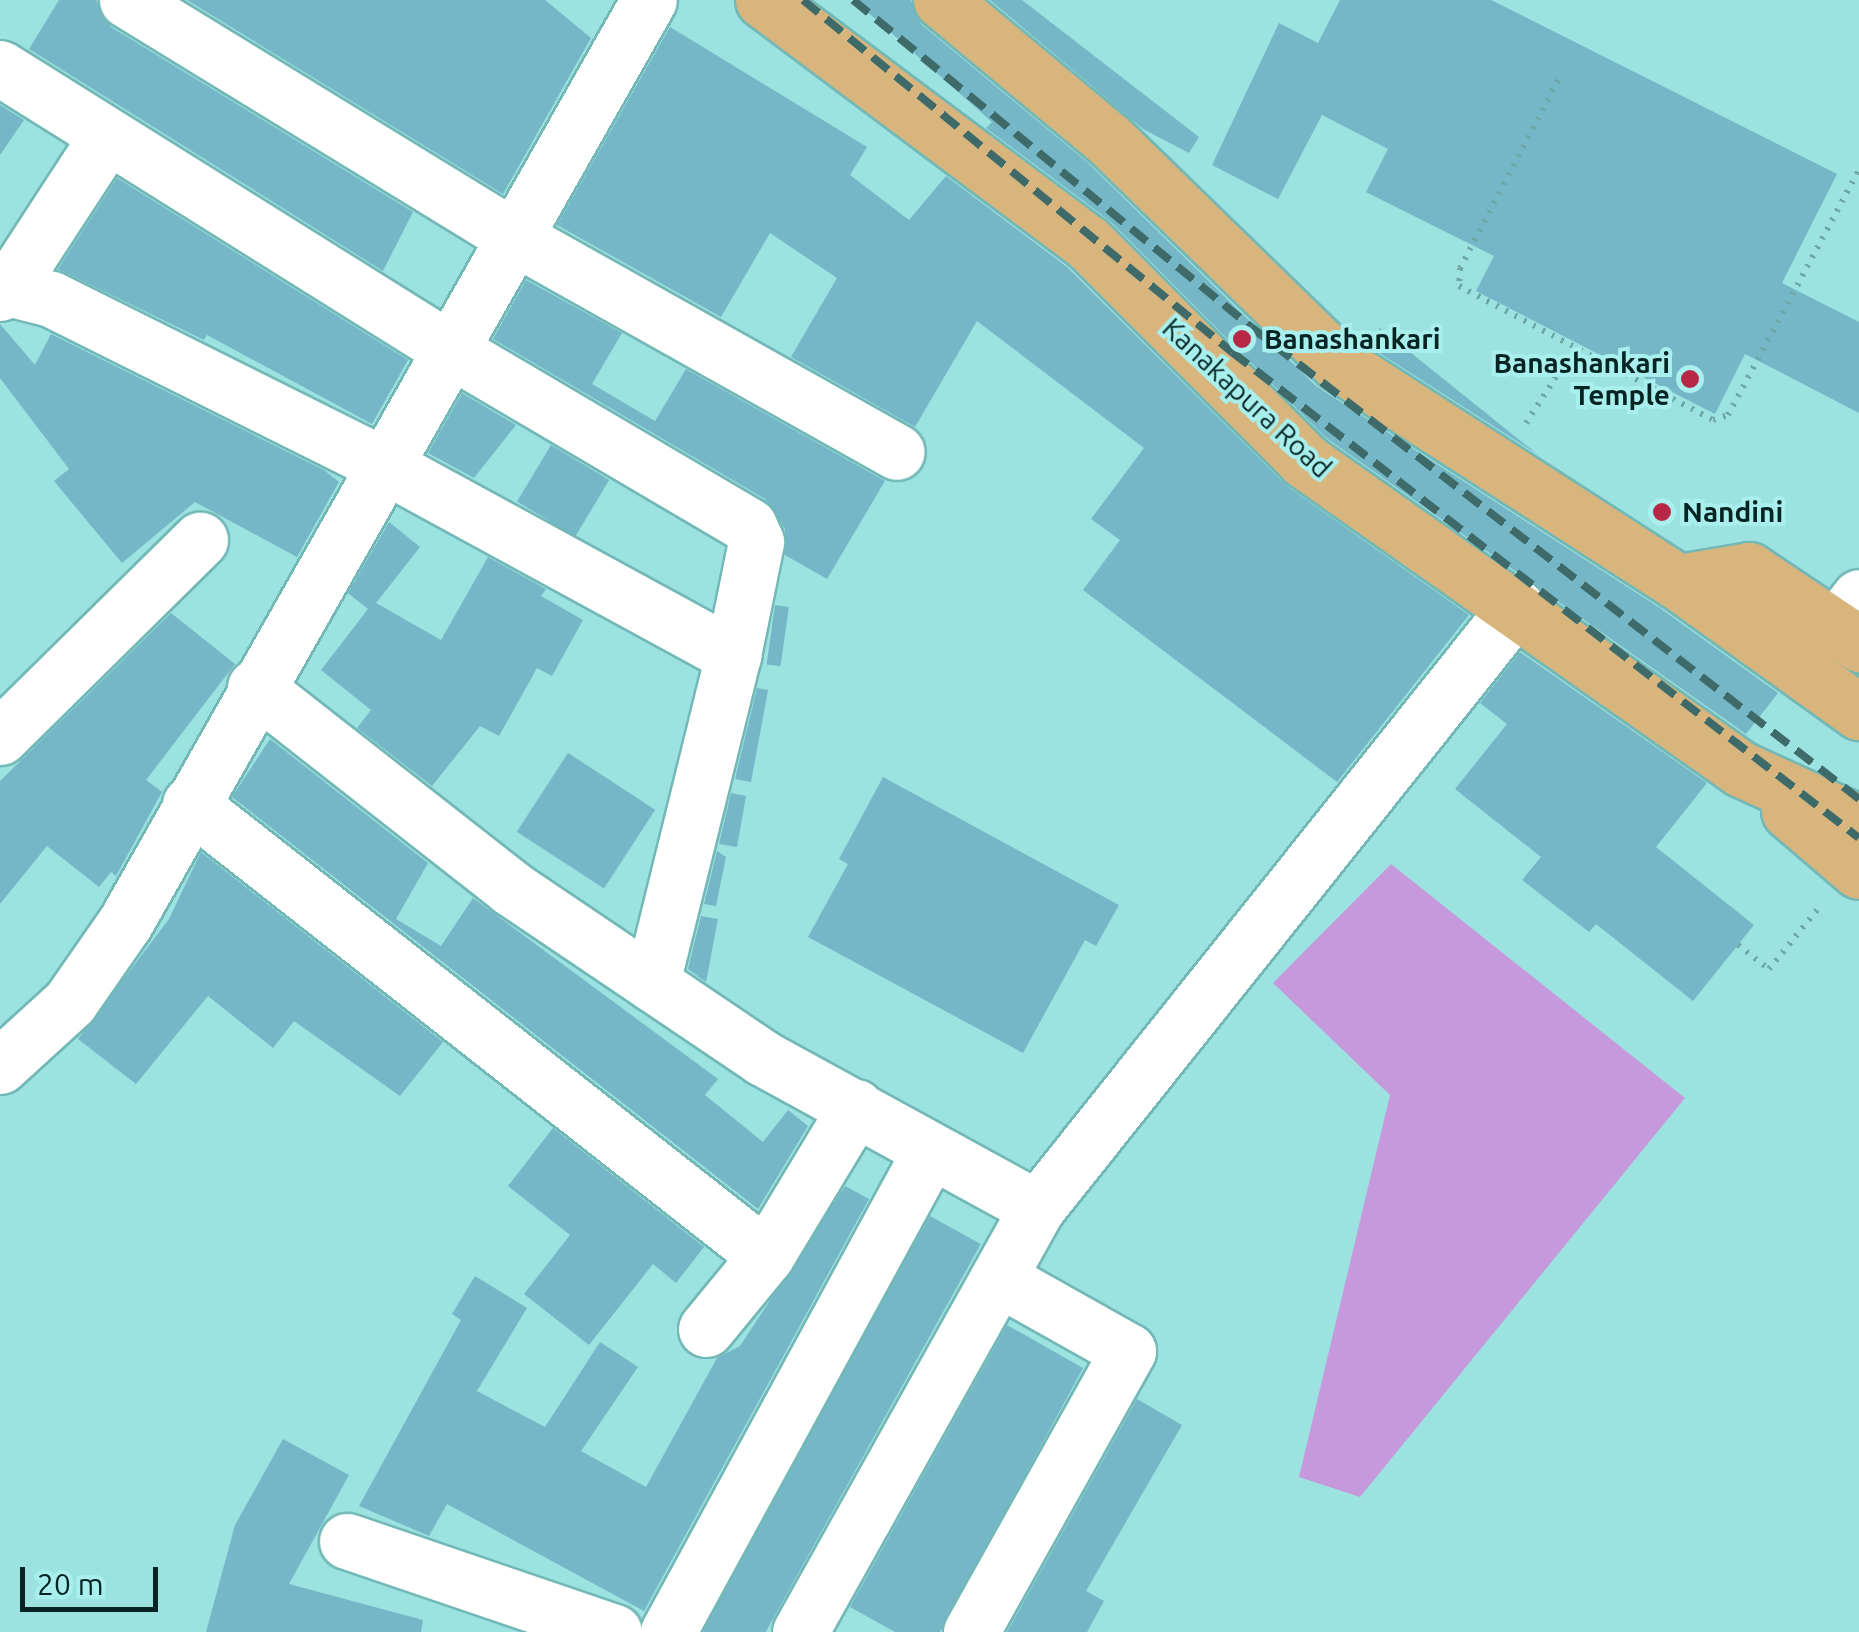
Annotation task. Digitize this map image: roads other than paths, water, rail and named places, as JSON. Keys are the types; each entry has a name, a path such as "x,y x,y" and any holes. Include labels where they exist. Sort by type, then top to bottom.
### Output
{"main road":[{"name":"Kanakapura Road","path":"763,0 1088,243 1305,461 1516,607 1857,853"},
{"path":"955,4 1108,139 1338,363 1678,582 1859,712"},
{"path":"1678,582 1749,570 1851,623"}],"street":[{"path":"127,0 512,236 896,452"},
{"path":"0,1066 70,1002 125,923 382,464 649,0"},
{"path":"0,68 449,350 749,526 756,542 652,983"},
{"path":"108,136 4,290 51,300 382,464 732,655"},
{"path":"0,737 200,540"},
{"path":"800,1632 1037,1208 1516,607"},
{"path":"255,688 511,888 762,1058 856,1107 929,1153 1037,1208"},
{"path":"190,804 766,1256"},
{"path":"706,1329 766,1256 856,1107"},
{"path":"668,1632 929,1153"},
{"path":"970,1632 1128,1351 998,1278"},
{"path":"347,1542 614,1632"}],"railway":[{"path":"803,0 1232,352 1859,838"},
{"path":"853,0 1251,327 1859,799"}],"place":[{"name":"Banashankari","path":"1242,339"},
{"name":"Banashankari Temple","path":"1690,379"},
{"name":"Nandini","path":"1662,512"}]}
